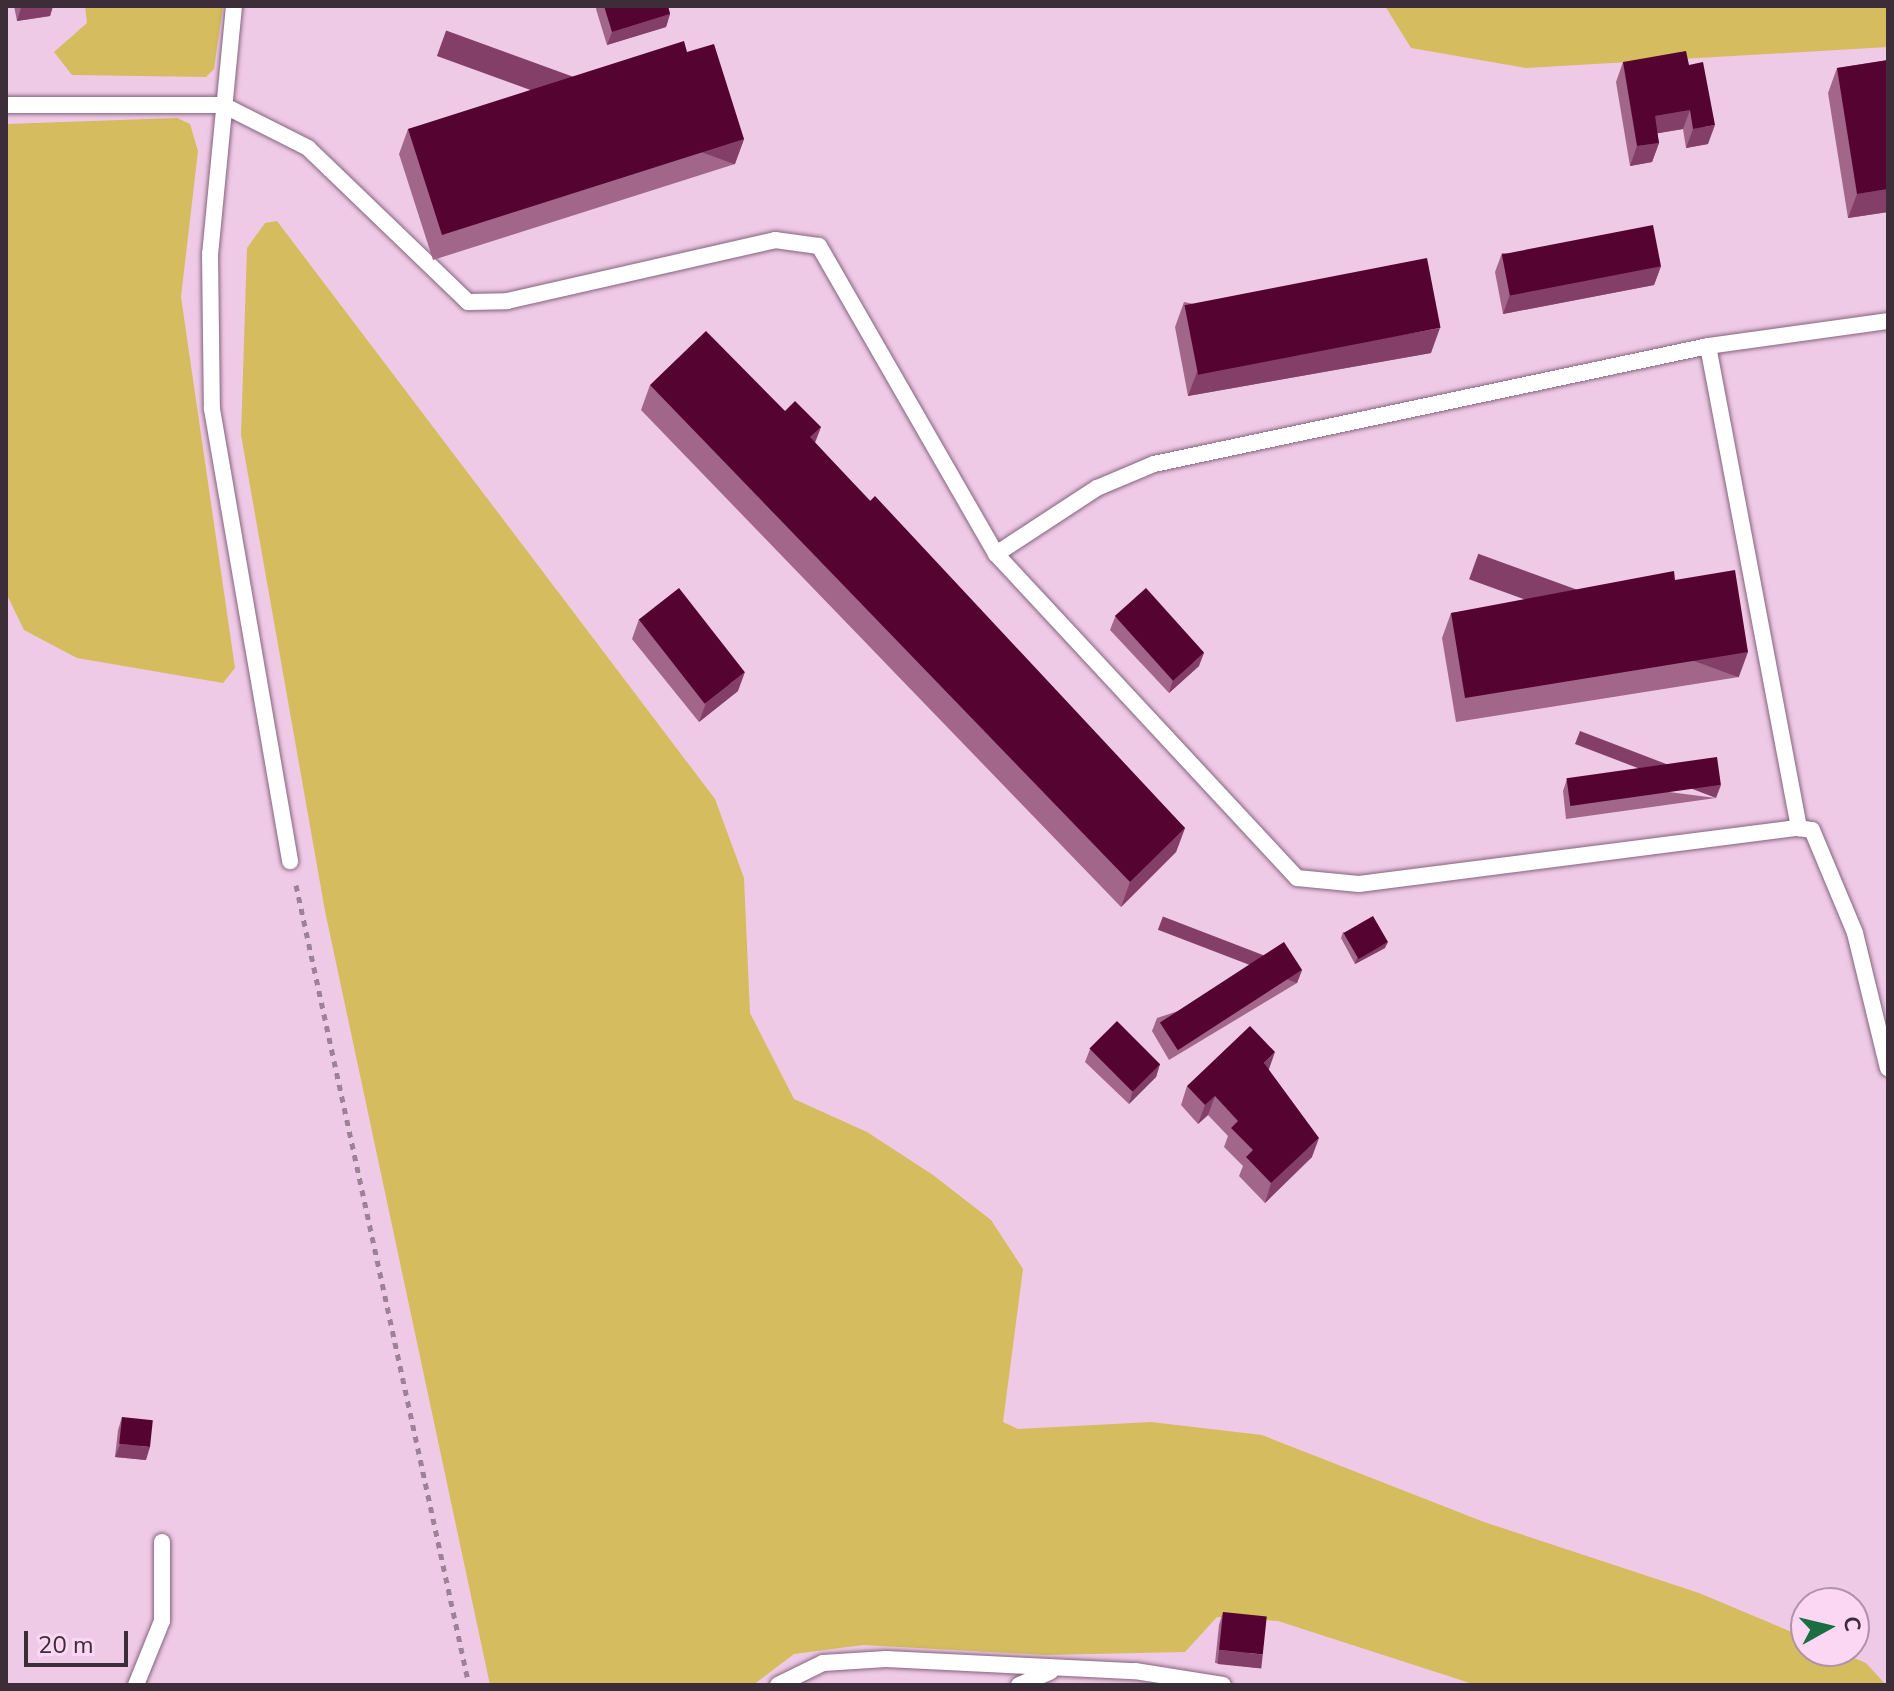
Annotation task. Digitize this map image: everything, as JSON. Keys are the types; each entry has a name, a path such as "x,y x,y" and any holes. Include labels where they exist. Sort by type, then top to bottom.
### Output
{"lane":[{"path":"234,6 210,253 212,409 290,861"},
{"path":"6,105 223,105 308,148 468,302 507,301 775,240 819,246 996,554 1279,864 1315,885 1799,828 1812,830 1855,933 1888,1068"},
{"path":"996,554 1097,488 1154,464 1708,346 1888,321"},
{"path":"1708,346 1799,828"},
{"path":"136,1685 162,1621 162,1542"},
{"path":"778,1685 797,1671 844,1659 1051,1671 1135,1671 1223,1685"},
{"path":"1019,1685 1051,1671"}],"path":[{"path":"290,861 469,1685"}],"shaded area":[{"path":"85,6 223,6 214,69 206,77 72,75 54,52 87,23"},
{"path":"1385,6 1888,6 1888,47 1526,68 1411,48"},
{"path":"177,118 190,124 198,151 181,297 235,668 223,683 77,658 24,630 6,593 6,124"},
{"path":"277,221 715,799 744,878 750,1013 794,1099 867,1132 933,1175 991,1220 1023,1269 1003,1422 1018,1429 1151,1422 1262,1435 1484,1522 1699,1593 1790,1631 1790,1667 1870,1667 1886,1685 1476,1685 1278,1621 1217,1617 1185,1652 1046,1655 863,1645 794,1654 753,1685 490,1685 325,911 241,435 247,248 265,223"}],"building":[{"path":"604,6 668,6 670,14 612,32"},
{"path":"684,41 687,52 714,44 744,139 442,235 408,129"},
{"path":"1686,51 1689,65 1703,62 1715,125 1693,129 1690,110 1655,116 1659,143 1637,146 1623,62"},
{"path":"1888,60 1888,189 1857,194 1837,68"},
{"path":"1653,225 1661,266 1510,296 1502,254"},
{"path":"1427,258 1441,328 1198,375 1185,305"},
{"path":"706,331 785,411 795,401 821,427 810,437 870,501 875,496 1185,828 1130,882 650,385"},
{"path":"1735,570 1748,652 1465,698 1451,613 1674,571 1675,580"},
{"path":"679,588 745,672 705,704 639,619"},
{"path":"1146,588 1204,653 1173,681 1115,616"},
{"path":"1717,757 1721,785 1570,806 1566,778"},
{"path":"1373,916 1388,942 1359,959 1344,933"},
{"path":"1284,942 1302,970 1178,1050 1160,1023"},
{"path":"1117,1021 1160,1064 1133,1092 1089,1049"},
{"path":"1250,1026 1275,1052 1264,1063 1319,1138 1271,1183 1246,1157 1253,1150 1231,1128 1238,1121 1215,1096 1205,1105 1187,1086"},
{"path":"122,1417 153,1420 150,1447 119,1444"},
{"path":"1223,1612 1267,1617 1263,1654 1219,1650"}]}
